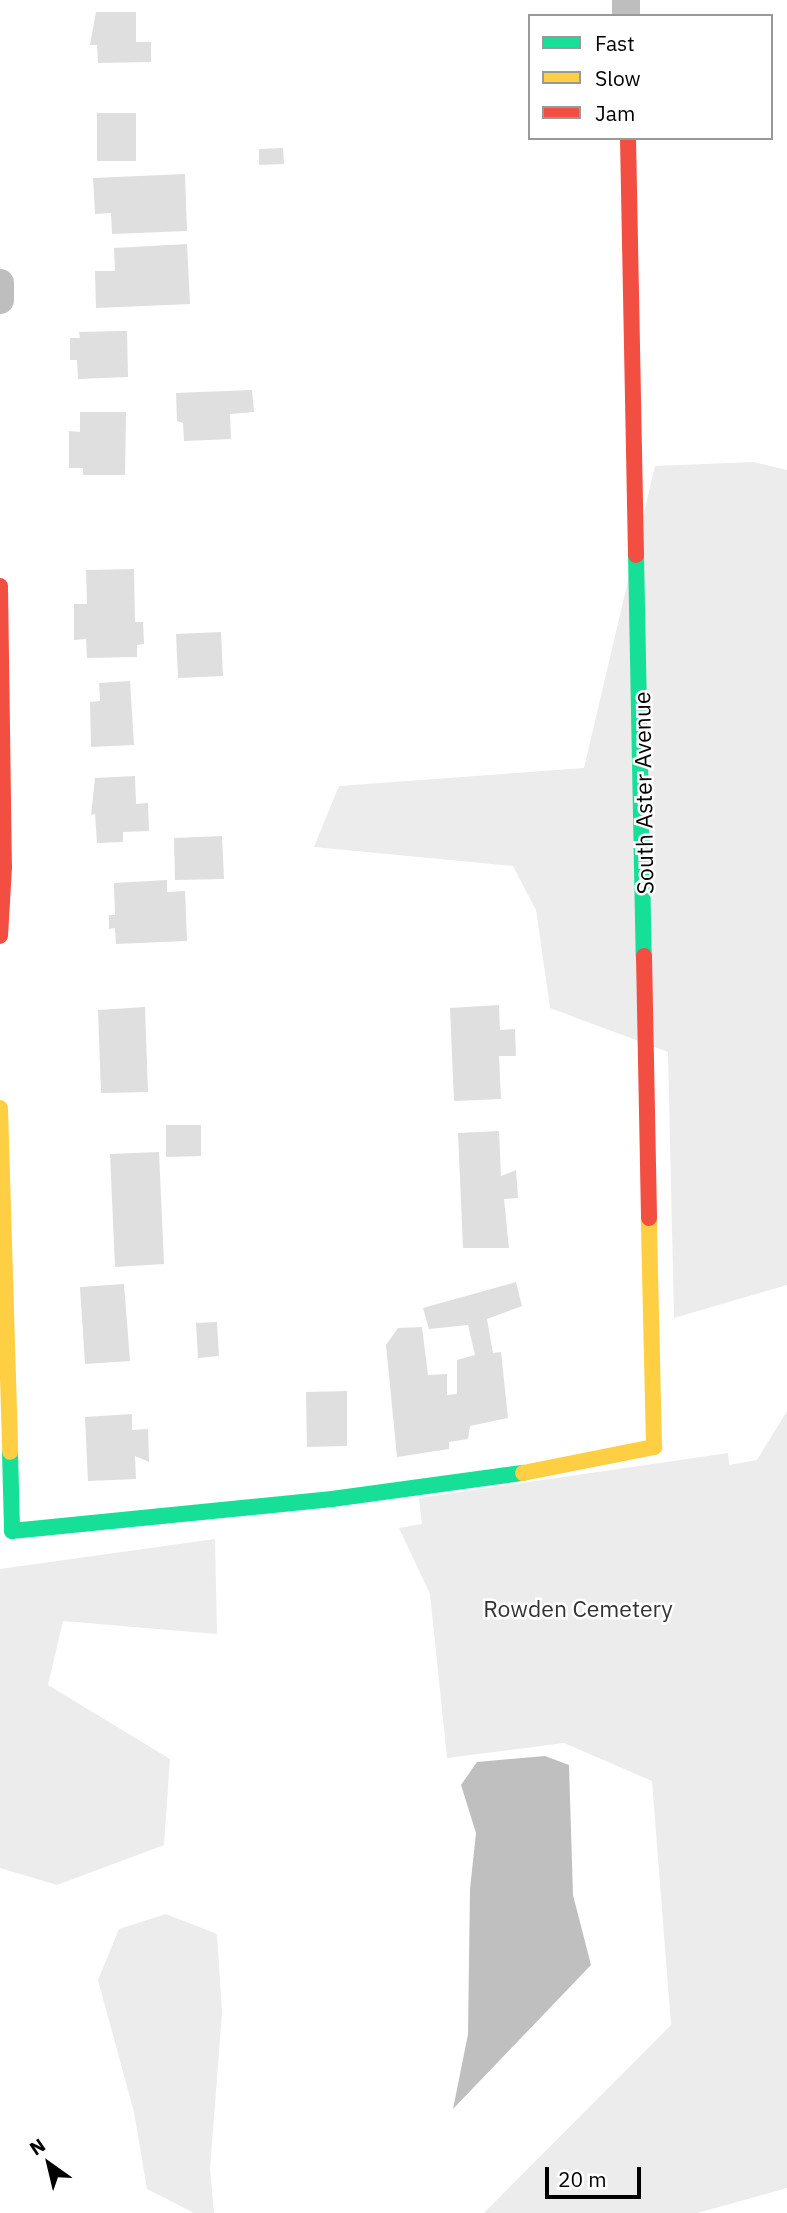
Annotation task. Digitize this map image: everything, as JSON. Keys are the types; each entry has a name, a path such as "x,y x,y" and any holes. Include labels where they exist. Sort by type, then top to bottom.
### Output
{"street":[{"name":"South Aster Avenue","path":"0,1108 12,1531 332,1499 505,1476 654,1447 628,140"},
{"path":"0,283 0,300"},
{"path":"0,586 4,867 0,936"}],"green space":[{"path":"753,462 787,470 787,1285 674,1318 668,1052 550,1008 536,910 513,866 314,847 339,786 584,768 655,466"},
{"name":"Rowden Cemetery","path":"787,1411 787,2188 697,2213 484,2213 671,2025 652,1781 564,1743 447,1758 430,1594 399,1528 422,1524 419,1498 728,1453 729,1465 757,1460"},
{"path":"215,1539 217,1634 63,1621 48,1685 170,1759 164,1845 57,1885 0,1868 0,1569"},
{"path":"166,1914 217,1934 222,2013 210,2169 214,2213 194,2213 147,2189 134,2112 98,1980 119,1929"}],"shaded area":[{"path":"545,1756 569,1765 573,1895 591,1965 453,2109 468,2034 470,1889 476,1833 461,1785 477,1762"}],"building":[{"path":"96,12 136,12 136,42 151,42 151,62 98,63 97,45 90,45"},
{"path":"97,113 136,113 136,161 97,161"},
{"path":"283,148 284,164 259,165 259,149"},
{"path":"185,174 187,231 112,234 111,213 95,214 93,178"},
{"path":"187,244 190,304 96,308 95,271 115,271 114,248"},
{"path":"127,331 128,377 78,379 77,360 70,360 70,338 80,338 79,332"},
{"path":"252,390 254,412 230,414 231,439 184,441 183,423 177,421 176,393"},
{"path":"80,412 126,412 125,475 83,475 83,468 69,468 69,431 80,432"},
{"path":"134,569 135,622 143,622 144,644 137,645 137,657 87,658 86,639 74,640 74,604 87,604 86,570"},
{"path":"221,632 223,676 178,678 176,634"},
{"path":"130,681 134,745 91,747 90,702 100,701 99,683"},
{"path":"135,776 136,804 148,803 149,831 123,832 123,842 97,843 95,814 91,815 95,778"},
{"path":"222,836 224,879 175,880 174,838"},
{"path":"167,880 167,892 185,891 187,941 116,944 115,928 109,929 109,915 115,915 114,883"},
{"path":"499,1005 500,1030 515,1029 516,1056 499,1056 501,1099 454,1101 450,1008"},
{"path":"145,1007 148,1092 101,1093 98,1010"},
{"path":"166,1125 201,1125 201,1156 166,1157"},
{"path":"499,1131 501,1176 516,1170 518,1198 504,1199 509,1248 463,1248 458,1133"},
{"path":"159,1152 164,1264 115,1267 110,1154"},
{"path":"516,1282 522,1306 487,1319 493,1353 501,1352 508,1418 470,1426 468,1439 449,1442 449,1449 397,1457 386,1345 398,1328 422,1327 428,1375 447,1374 447,1395 457,1394 457,1360 475,1355 468,1325 429,1329 423,1308"},
{"path":"124,1284 130,1361 85,1364 80,1287"},
{"path":"217,1322 219,1356 198,1358 196,1323"},
{"path":"347,1391 347,1446 307,1447 306,1392"},
{"path":"132,1414 132,1430 148,1429 149,1462 135,1456 136,1479 88,1481 85,1417"}],"traffic: fast":[{"path":"636,555 644,956"},
{"path":"10,1452 12,1531 332,1499 523,1473"}],"traffic: slow":[{"path":"0,1108 10,1452"},
{"path":"523,1473 654,1447 649,1218"}],"traffic: jam":[{"path":"628,140 636,555"},
{"path":"0,586 4,867 0,936"},
{"path":"644,956 649,1218"}]}
